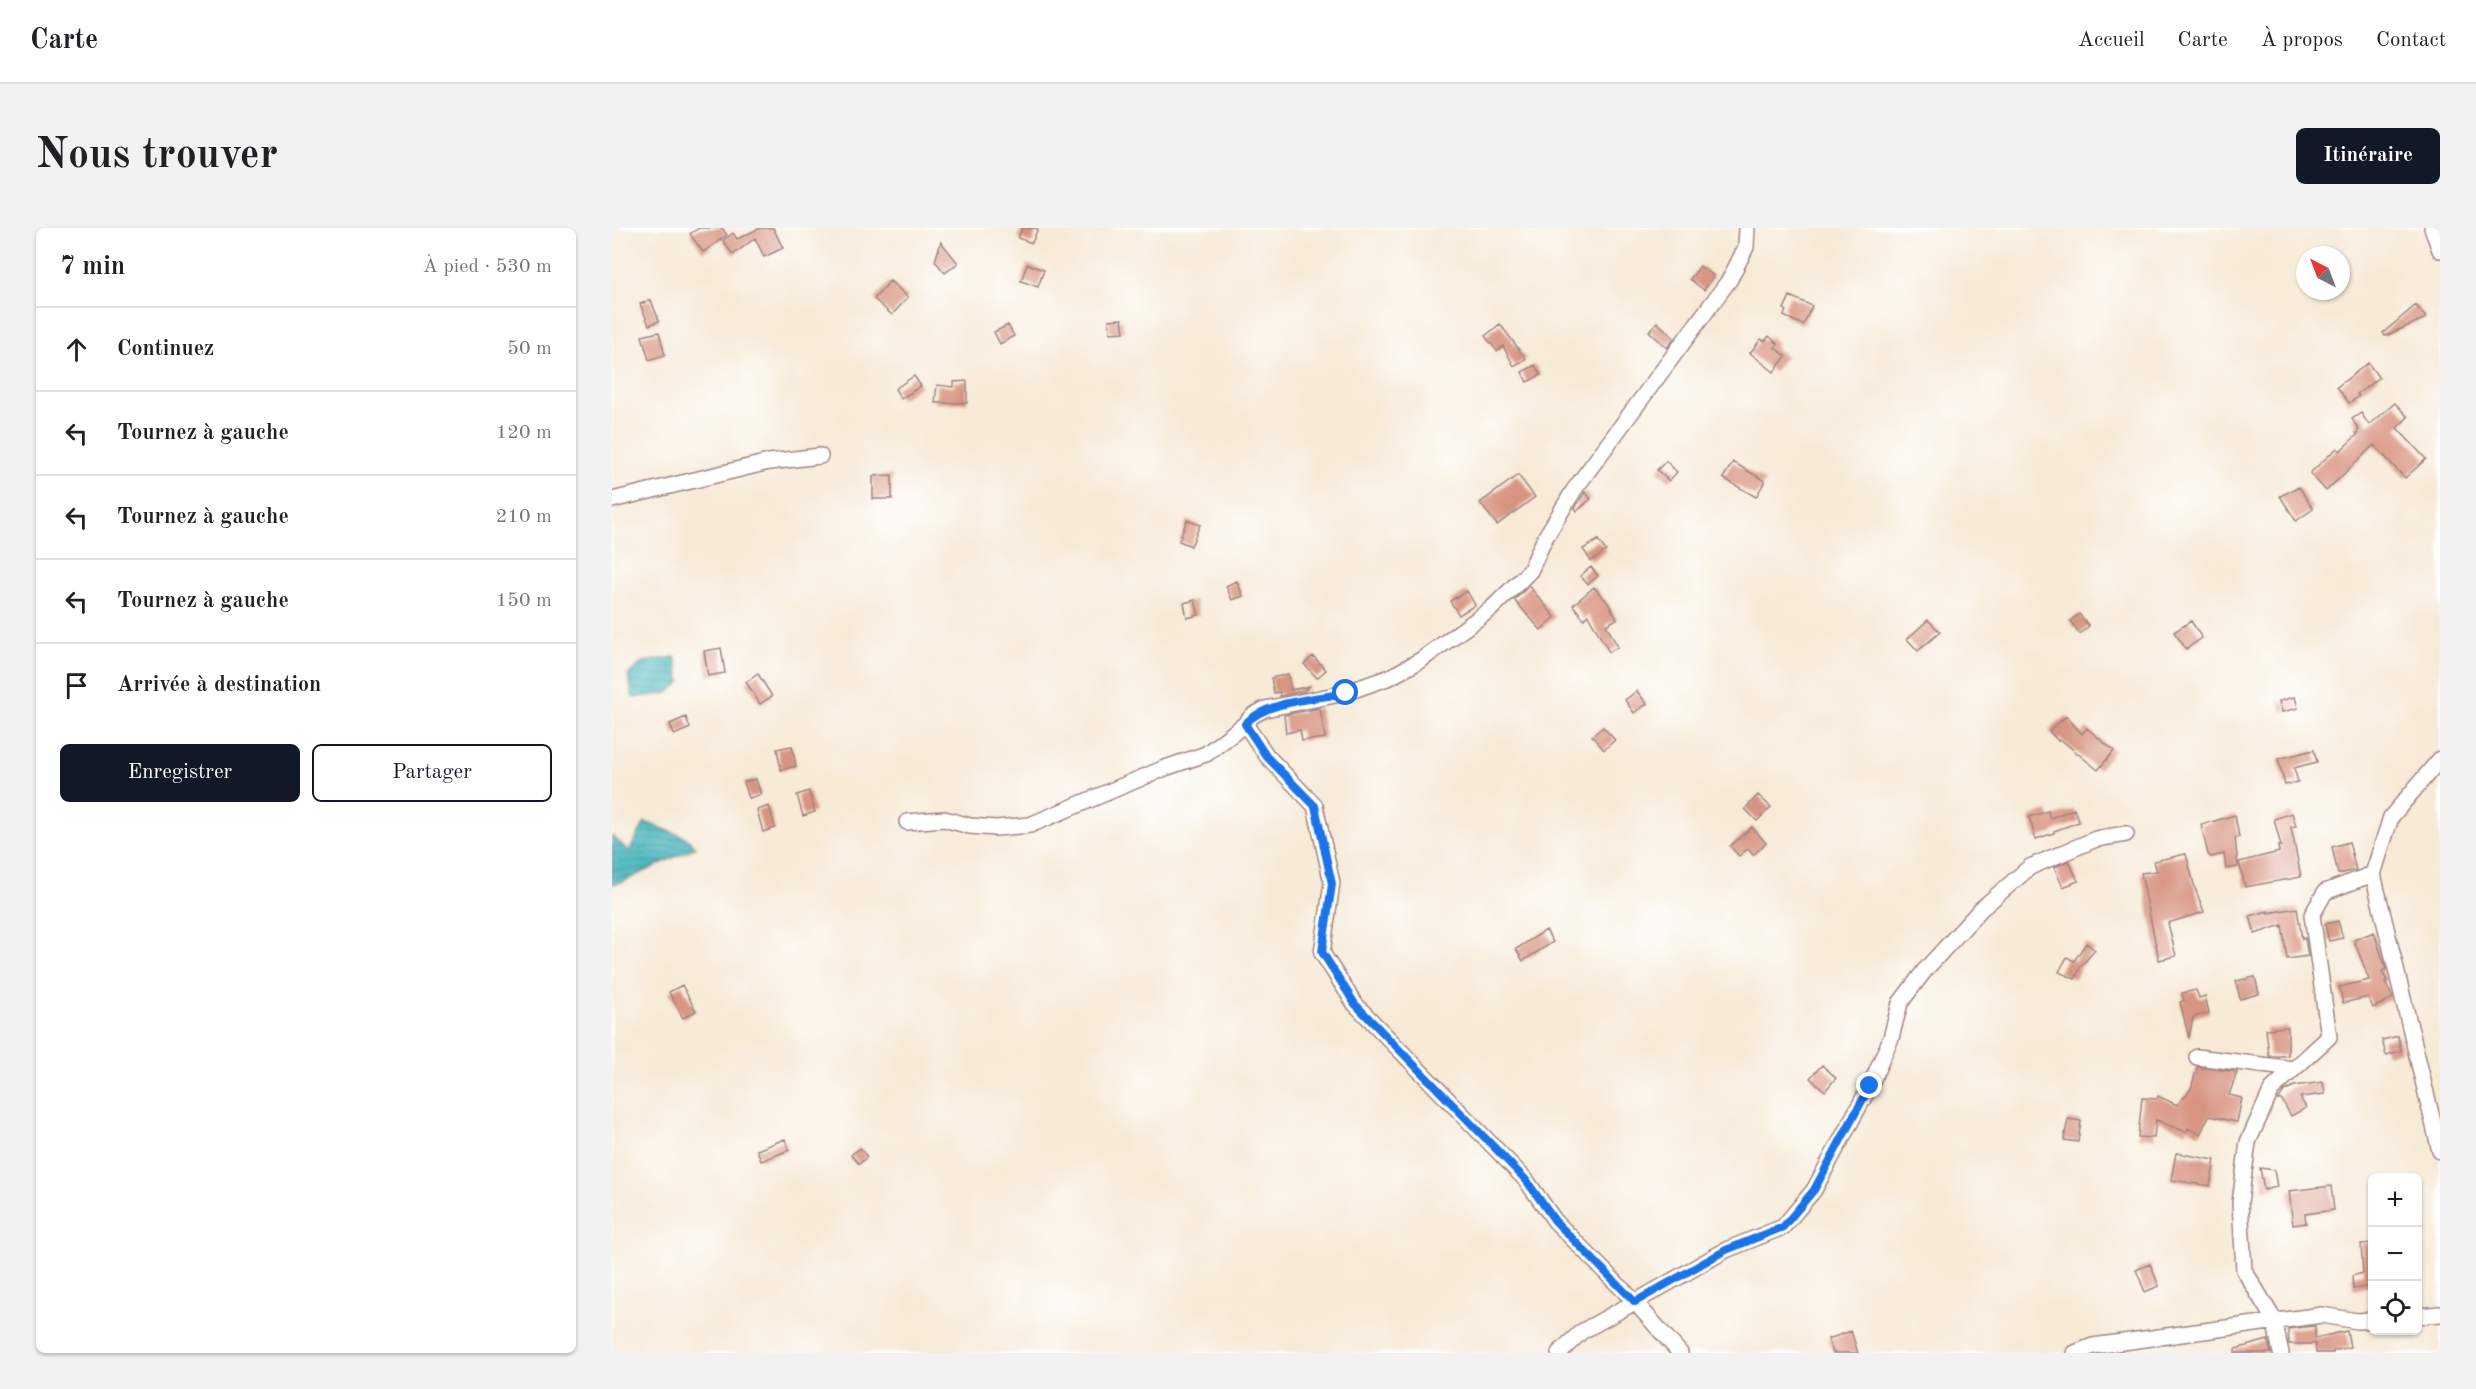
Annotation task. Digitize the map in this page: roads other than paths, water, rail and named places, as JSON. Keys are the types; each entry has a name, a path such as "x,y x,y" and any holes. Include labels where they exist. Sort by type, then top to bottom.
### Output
{"street":[{"path":"907,822 944,819 970,826 996,828 1030,825 1165,768 1206,754 1252,716 1265,709 1346,693 1390,677 1451,640 1491,609 1530,571 1545,538 1574,490 1730,279 1746,247 1747,228"},
{"path":"2432,228 2440,250"},
{"path":"612,500 769,462 820,456"},
{"path":"1245,724 1266,756 1315,806 1332,884 1322,952 1355,1004 1526,1180 1555,1221 1635,1302 1680,1353"},
{"path":"2440,759 2391,817 2373,874 2440,1151"},
{"path":"1559,1353 1581,1332 1726,1250 1783,1227 1814,1190 1870,1086 1891,1038 1900,1003 1925,970 1981,909 2030,867 2096,839 2126,834"},
{"path":"2281,1353 2274,1320 2244,1270 2240,1203 2248,1142 2272,1089 2329,1037 2312,915 2325,892 2373,874"},
{"path":"2197,1057 2294,1069"},
{"path":"2422,1316 2440,1314"},
{"path":"2075,1353 2093,1346 2274,1320 2322,1315 2357,1321 2368,1320"}],"water":[{"path":"675,657 681,682 668,693 633,698 628,675 643,662"},
{"path":"645,822 685,837 696,847 622,882 612,884 612,836 629,851"}]}
